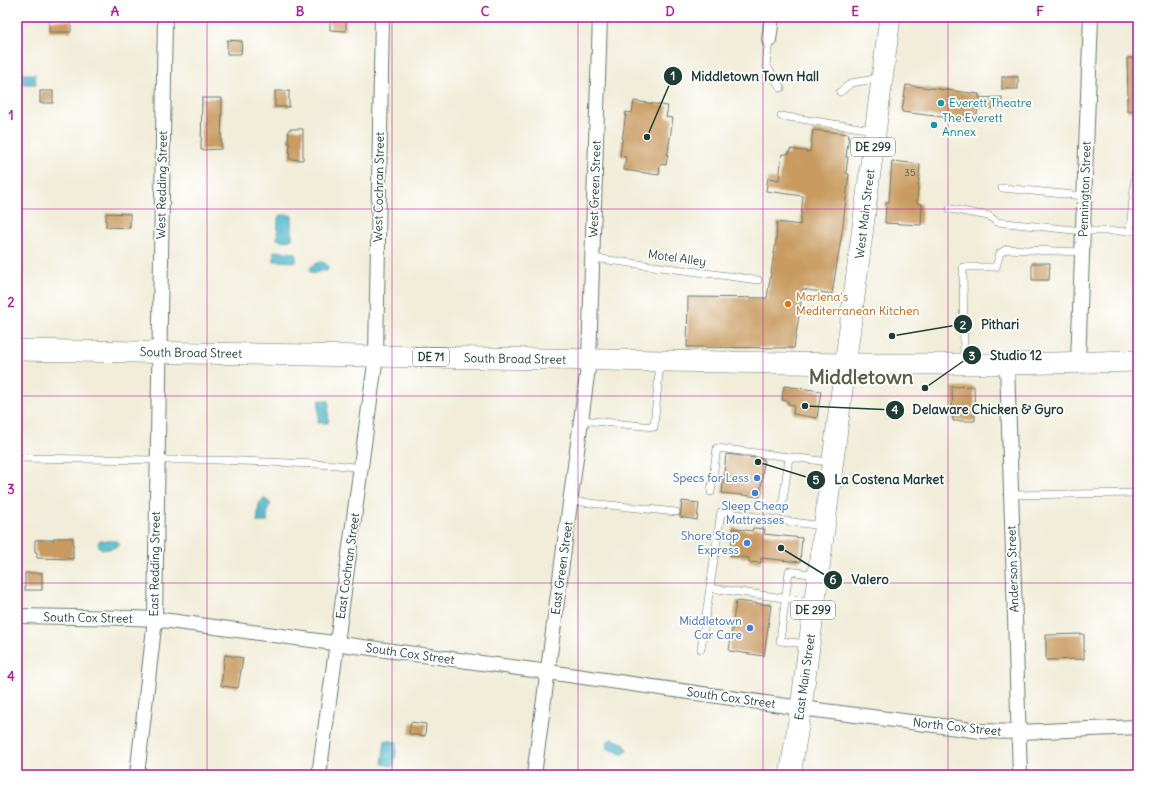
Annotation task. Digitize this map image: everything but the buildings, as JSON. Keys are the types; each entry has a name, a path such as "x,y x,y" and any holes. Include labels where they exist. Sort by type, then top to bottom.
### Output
{"main road":[{"name":"West Main Street","path":"845,364 890,17"},
{"name":"South Broad Street","path":"17,350 845,364"},
{"name":"DE 71","path":"845,364 1007,364 1138,361"},
{"name":"East Main Street","path":"790,775 801,708 845,364"}],"street":[{"name":"West Redding Street","path":"159,352 165,17"},
{"name":"West Cochran Street","path":"376,356 382,17"},
{"name":"West Green Street","path":"589,360 600,17"},
{"path":"769,40 772,17"},
{"name":"Pennington Street","path":"1078,362 1091,17"},
{"name":"East Redding Street","path":"136,775 155,619 159,352"},
{"name":"East Cochran Street","path":"319,775 376,356"},
{"name":"East Green Street","path":"534,775 589,360"},
{"name":"Anderson Street","path":"1007,364 1020,775"},
{"name":"South Cox Street","path":"17,616 155,619 801,708"},
{"name":"North Cox Street","path":"801,708 981,731 1019,732 1138,727"}],"lane":[{"path":"769,40 766,65 781,88"},
{"path":"840,92 851,82 883,77"},
{"path":"781,116 876,131"},
{"path":"1130,231 1136,166"},
{"path":"1002,188 1084,196"},
{"path":"950,209 989,216 997,222 1083,230 1138,232"},
{"path":"964,364 963,267 996,267 1000,253 1007,249 1082,252"},
{"name":"Motel Alley","path":"593,258 758,280"},
{"path":"582,420 654,427 660,362"},
{"path":"711,492 717,448 832,462"},
{"path":"783,501 789,456"},
{"path":"17,458 218,460 338,465 361,468"},
{"path":"1010,495 1138,493"},
{"path":"571,501 676,512"},
{"path":"701,649 721,512 824,526"},
{"path":"809,644 780,641 789,571 818,575"},
{"path":"710,588 814,602"}],"water":[{"path":"17,74 35,74 36,84 17,84"},
{"path":"280,215 291,215 292,217 292,239 277,239 278,218"},
{"path":"274,251 296,253 296,262 274,261"},
{"path":"321,262 327,265 327,271 312,274 310,272 311,268 316,263"},
{"path":"319,400 329,401 328,423 318,423"},
{"path":"264,498 271,504 268,508 267,522 257,522 259,504"},
{"path":"100,540 117,541 119,544 118,546 112,548 103,549 100,548 98,543"},
{"path":"612,739 623,743 627,749 625,753 622,754 607,748 606,742"},
{"path":"385,740 397,742 394,766 382,764"}],"place":[{"name":"Everett Theatre","path":"941,103"},
{"name":"The Everett Annex","path":"934,125"},
{"name":"Middletown Town Hall","path":"647,137"},
{"name":"Marlena's Mediterranean Kitchen","path":"788,304"},
{"name":"Pithari","path":"892,336"},
{"name":"Studio 12","path":"925,388"},
{"name":"Delaware Chicken & Gyro","path":"805,406"},
{"name":"La Costena Market","path":"758,462"},
{"name":"Specs for Less","path":"757,478"},
{"name":"Sleep Cheap Mattresses","path":"755,493"},
{"name":"Shore Stop Express","path":"747,543"},
{"name":"Valero","path":"781,548"},
{"name":"Middletown Car Care","path":"750,628"}],"district":[{"name":"Middletown","path":"861,377"}]}
